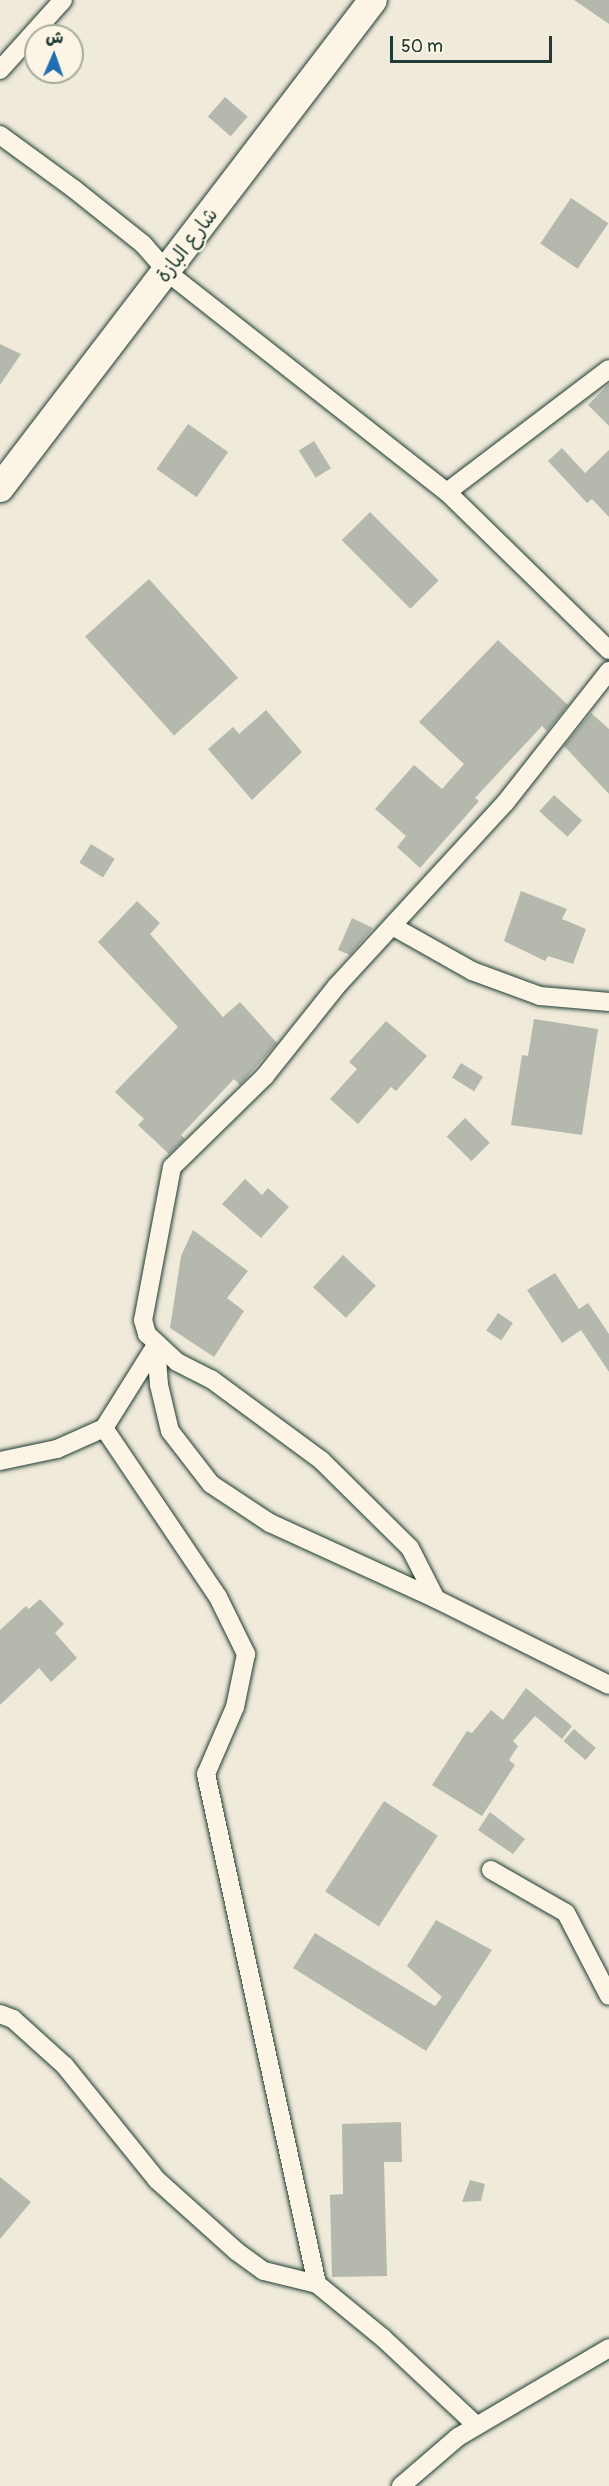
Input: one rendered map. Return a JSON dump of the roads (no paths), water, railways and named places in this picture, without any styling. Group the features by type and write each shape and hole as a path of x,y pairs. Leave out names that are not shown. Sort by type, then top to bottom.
{"main road":[{"name":"شارع البازة","path":"0,488 373,0"}],"street":[{"path":"0,70 63,0"},
{"path":"0,135 143,244 166,272 447,492 609,650"},
{"path":"447,492 609,369"},
{"path":"436,1599 410,1548 321,1460 211,1379 177,1362 156,1345 147,1334 143,1310 172,1167 265,1076 336,987 394,927 505,803 609,670"},
{"path":"394,927 472,971 540,996 609,1002"},
{"path":"0,1461 57,1449 104,1428 156,1345"},
{"path":"156,1345 159,1385 170,1431 212,1484 270,1523 436,1599 609,1685"},
{"path":"104,1428 218,1597 246,1654 235,1707 207,1774 317,2284"},
{"path":"491,1870 566,1913 609,1996"},
{"path":"0,2014 13,2019 65,2066 157,2180 236,2251 264,2271 317,2284 383,2338 476,2425"},
{"path":"403,2485 476,2425 609,2348"}]}
